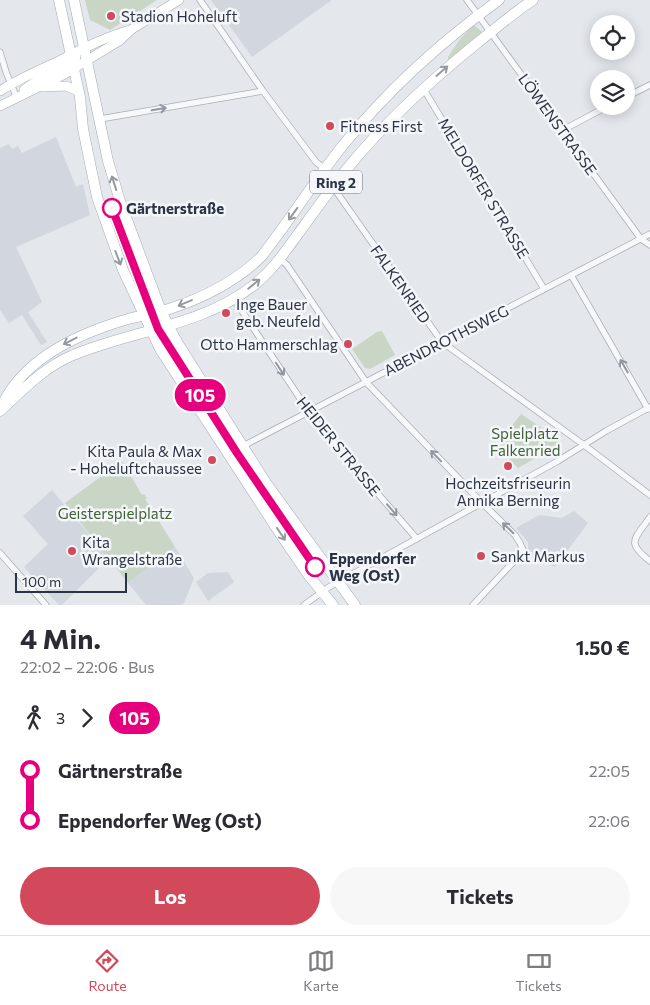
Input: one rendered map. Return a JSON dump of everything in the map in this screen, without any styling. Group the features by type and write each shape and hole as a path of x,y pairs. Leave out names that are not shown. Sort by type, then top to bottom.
{"main road":[{"path":"59,0 100,119 108,161 120,201 161,311 177,342 266,483 355,605"},
{"path":"74,0 79,58 78,90 83,129 96,197 123,270 160,349 281,535 333,605"},
{"path":"479,15 500,0"},
{"name":"Ring 2","path":"0,411 44,372 60,362 84,352 203,314 234,299 254,285 280,259 333,187 383,128 423,88 490,32 533,0"},
{"name":"Ring 2","path":"0,411 10,390 24,374 50,352 85,334 161,311 218,288 248,269 261,257 325,169 371,114 411,72 479,15"}],"street":[{"path":"0,92 11,84 119,41 132,29 179,0"},
{"path":"200,0 263,91 316,162 325,169"},
{"name":"LÖWENSTRASSE","path":"467,0 641,238 650,246"},
{"path":"16,96 34,88 116,34 132,29"},
{"path":"0,52 16,96"},
{"path":"0,106 34,82 79,58"},
{"path":"635,92 650,85"},
{"path":"34,88 66,86 78,90"},
{"name":"MELDORFER STRASSE","path":"423,88 544,289"},
{"path":"100,119 263,91"},
{"path":"563,130 591,115"},
{"name":"FALKENRIED","path":"333,187 442,342 584,444 650,495"},
{"name":"ABENDROTHSWEG","path":"243,446 650,234"},
{"path":"280,259 287,265 366,382 482,504 515,535 520,543 523,550 519,556 474,605"},
{"path":"304,605 338,582 482,504 649,408 571,275"},
{"name":"HEIDER STRASSE","path":"234,299 309,412 417,539"},
{"path":"650,517 635,539 634,544 635,548 650,561"},
{"path":"0,553 46,605"}],"shaded area":[{"path":"211,0 332,0 252,57"},
{"path":"56,137 76,187 83,184 90,215 16,247 42,302 28,312 47,342 41,345 22,315 9,323 0,310 0,148 9,144 12,149 18,146 22,153"},
{"name":"Kita Wrangelstraße","path":"52,490 109,558 62,605 59,605 24,567 48,544 23,516"},
{"path":"574,511 588,523 555,567 528,556 528,542 516,528 539,515 562,518"},
{"path":"175,547 194,578 184,603 181,605 146,605 128,583"},
{"path":"228,572 234,582 208,601 196,582 208,573"}],"green space":[{"name":"Stadion Hoheluft","path":"85,0 157,0 110,30 90,20"},
{"path":"474,25 482,32 448,60 460,39"},
{"path":"382,331 395,355 370,369 365,368 352,349 377,332"},
{"name":"Spielplatz Falkenried","path":"521,414 558,439 557,446 518,468 497,445"},
{"name":"Geisterspielplatz","path":"122,461 142,495 144,494 147,498 145,499 175,547 128,583 65,503"}],"bus line":[{"name":"105","path":"112,208 158,329 237,453 315,567"}],"place":[{"name":"Stadion Hoheluft","path":"111,16"},
{"name":"Fitness First","path":"330,126"},
{"name":"Gärtnerstraße","path":"112,208"},
{"name":"Inge Bauer geb. Neufeld","path":"226,313"},
{"name":"Otto Hammerschlag","path":"348,344"},
{"name":"Kita Paula & Max - Hoheluftchaussee","path":"212,460"},
{"name":"Hochzeitsfriseurin Annika Berning","path":"508,466"},
{"name":"Kita Wrangelstraße","path":"72,551"},
{"name":"Sankt Markus","path":"481,556"},
{"name":"Eppendorfer Weg (Ost)","path":"315,567"}]}
